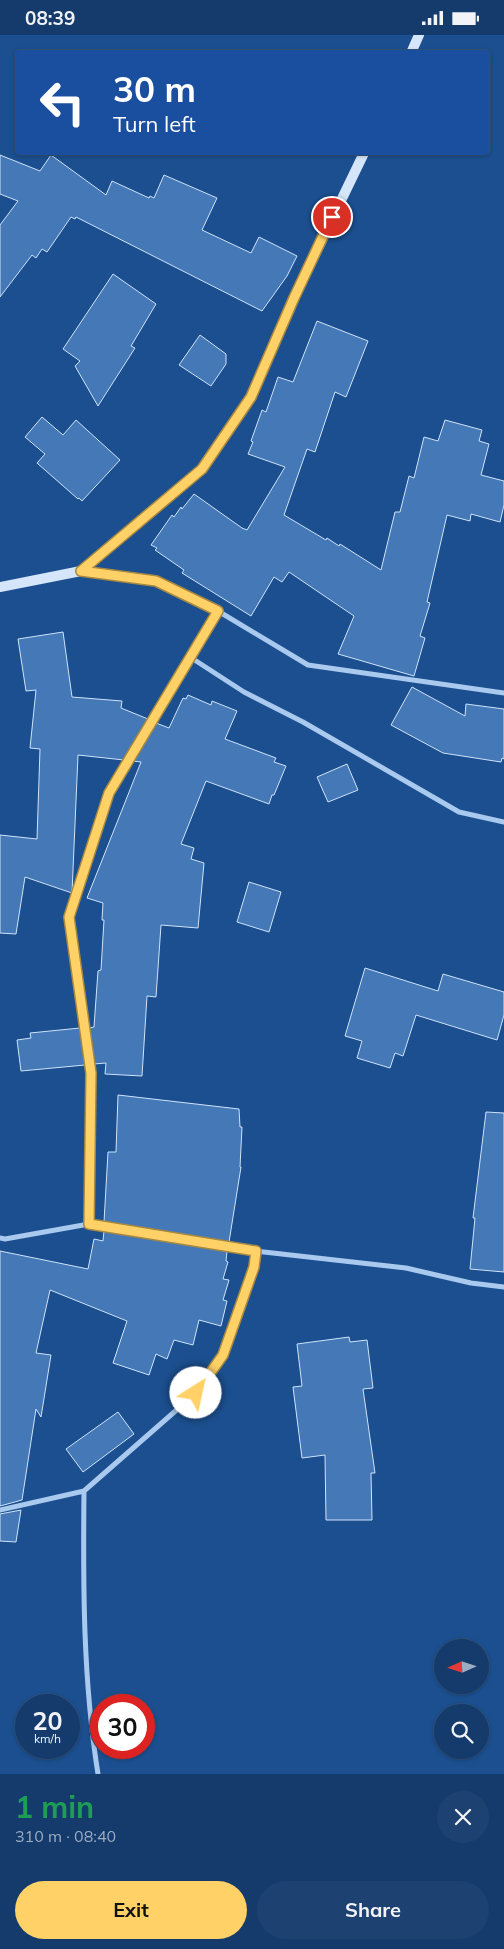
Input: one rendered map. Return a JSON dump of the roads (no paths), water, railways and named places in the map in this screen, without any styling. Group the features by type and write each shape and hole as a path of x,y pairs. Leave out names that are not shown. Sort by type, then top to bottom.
{"main road":[{"path":"412,50 419,35"},
{"path":"0,587 81,571 202,469 251,397 294,298 363,155"}],"street":[{"path":"81,571 156,581 218,611 308,665 504,693"},
{"path":"89,1224 91,1073 69,917 109,793 218,611"},
{"path":"190,657 244,692 303,722 459,812 504,822"},
{"path":"0,1238 5,1239 89,1224 256,1251 406,1268 470,1283 504,1287"},
{"path":"0,1510 84,1491 196,1393 223,1355 254,1267 256,1251"},
{"path":"84,1491 83,1614 93,1741 98,1774"}]}
